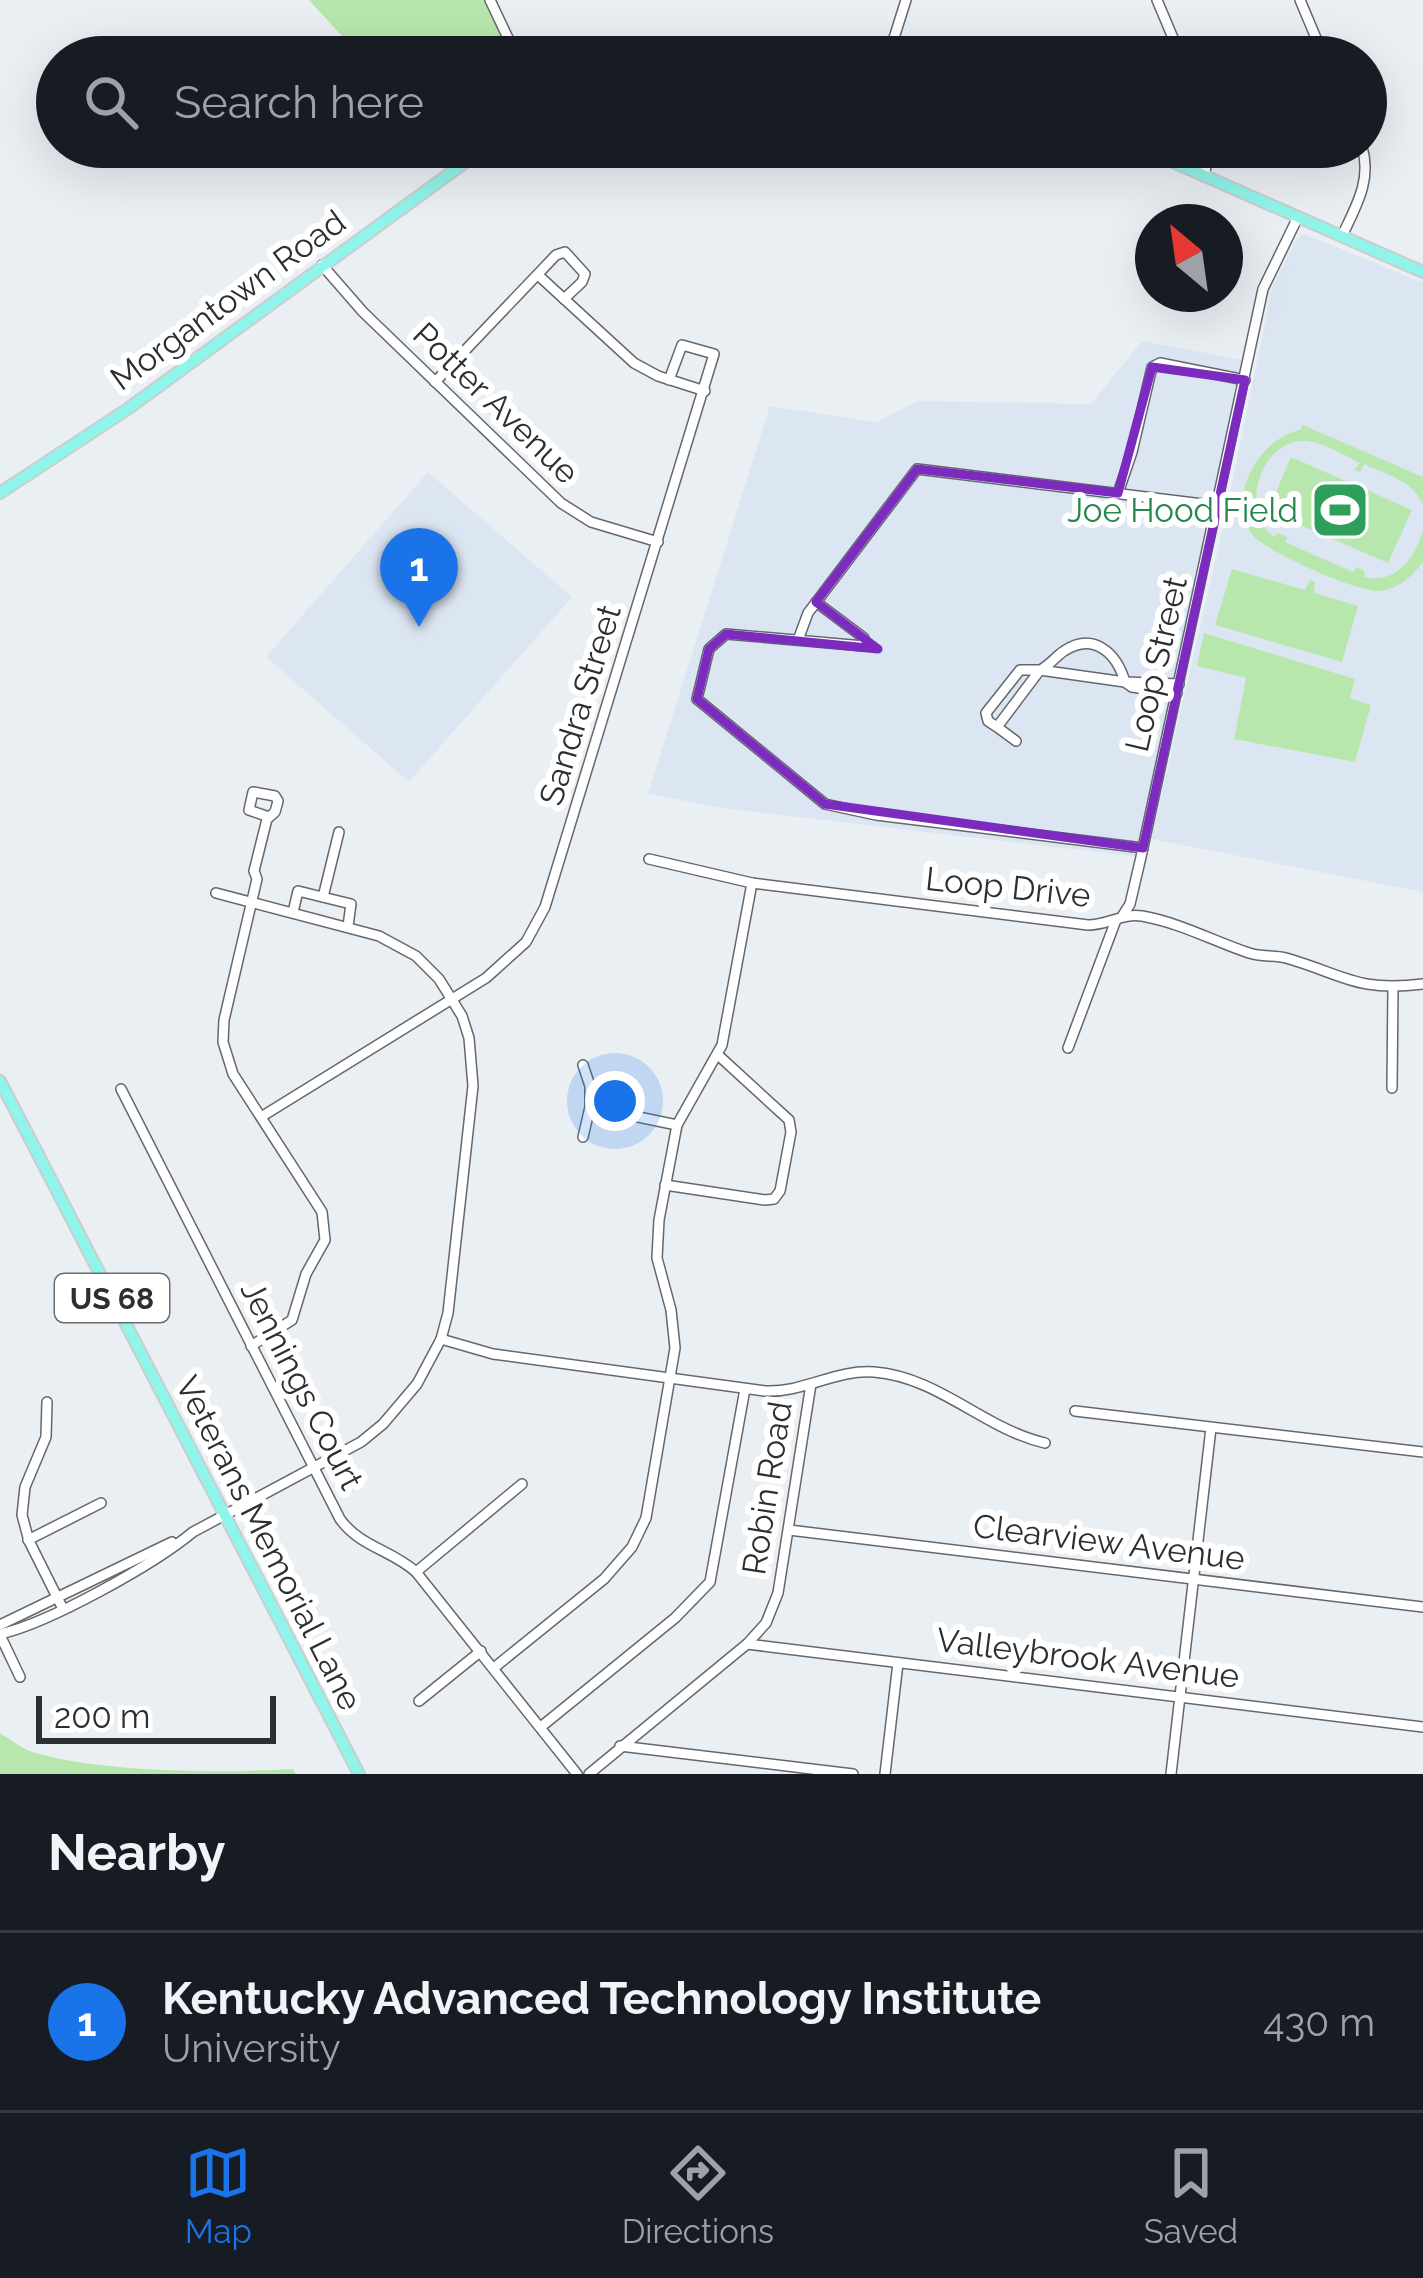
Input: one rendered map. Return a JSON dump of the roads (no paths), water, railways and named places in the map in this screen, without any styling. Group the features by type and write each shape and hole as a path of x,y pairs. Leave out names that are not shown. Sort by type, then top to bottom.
{"main road":[{"name":"Morgantown Road","path":"0,493 129,408 457,168"},
{"path":"1186,168 1423,272"},
{"name":"Veterans Memorial Lane","path":"0,1081 359,1774"}],"street":[{"path":"490,0 507,36"},
{"path":"895,36 906,0"},
{"path":"1156,0 1172,36"},
{"path":"1300,0 1315,36"},
{"path":"1204,176 1206,168"},
{"path":"1342,236 1364,188 1366,168"},
{"name":"Loop Street","path":"1068,1048 1120,917 1130,904 1220,506 1263,290 1298,217"},
{"path":"435,382 556,255 570,254 585,274 564,299"},
{"name":"Potter Avenue","path":"322,265 435,382 571,511 591,522 658,542"},
{"path":"538,275 634,363 668,380 705,391 715,358 711,351 682,345 668,380"},
{"path":"1118,493 1152,367 1160,363 1245,380"},
{"name":"Sandra Street","path":"261,1117 506,963 539,920 705,391"},
{"path":"798,640 804,619 917,469 1220,506"},
{"path":"816,602 864,638 864,646 726,634 709,649 697,698 825,805 1143,848"},
{"path":"997,727 1040,670 1062,652 1080,645 1116,656 1125,682"},
{"path":"1054,660 1059,673"},
{"path":"1016,741 988,721 986,712 1020,670 1125,682 1132,687 1178,688"},
{"path":"251,1346 292,1319 306,1274 327,1231 322,1212 233,1074 223,1042 268,817"},
{"path":"323,897 339,832"},
{"name":"Loop Drive","path":"649,859 752,883 1088,925 1120,917 1180,925 1248,952 1290,959 1351,982 1393,987 1423,984"},
{"path":"495,1667 604,1579 632,1547 652,1497 675,1330 657,1258 665,1185 677,1125 718,1055 752,883"},
{"path":"293,912 298,891 351,904 347,926"},
{"path":"0,1632 56,1595 193,1532 361,1442 417,1384 441,1339 452,1287 473,1086 469,1038 452,998 408,950 380,935 216,893"},
{"path":"1392,1088 1393,987"},
{"path":"665,1185 765,1200 780,1192 789,1120 718,1055"},
{"path":"583,1065 590,1107 583,1137"},
{"name":"Jennings Court","path":"122,1089 313,1469 353,1535 416,1572 577,1774"},
{"path":"590,1107 677,1125"},
{"path":"441,1339 493,1354 745,1389 787,1391 864,1372 908,1378 950,1396 1004,1429 1045,1444"},
{"name":"Robin Road","path":"589,1774 747,1644 771,1613 812,1384"},
{"path":"542,1726 675,1618 710,1582 745,1389"},
{"path":"47,1402 44,1445 23,1497 28,1540 63,1609"},
{"path":"1076,1411 1423,1453"},
{"path":"1171,1774 1211,1428"},
{"path":"416,1572 522,1484"},
{"path":"28,1540 101,1503"},
{"name":"Clearview Avenue","path":"789,1530 1423,1607"},
{"path":"0,1632 63,1609 170,1550 193,1532"},
{"path":"0,1632 20,1677"},
{"name":"Valleybrook Avenue","path":"747,1644 1423,1727"},
{"path":"419,1701 481,1651"},
{"path":"885,1774 898,1663"},
{"path":"620,1746 853,1774"}],"place":[{"name":"Joe Hood Field","path":"1340,510"},
{"name":"Kentucky Advanced Technology Institute","path":"419,627"}]}
